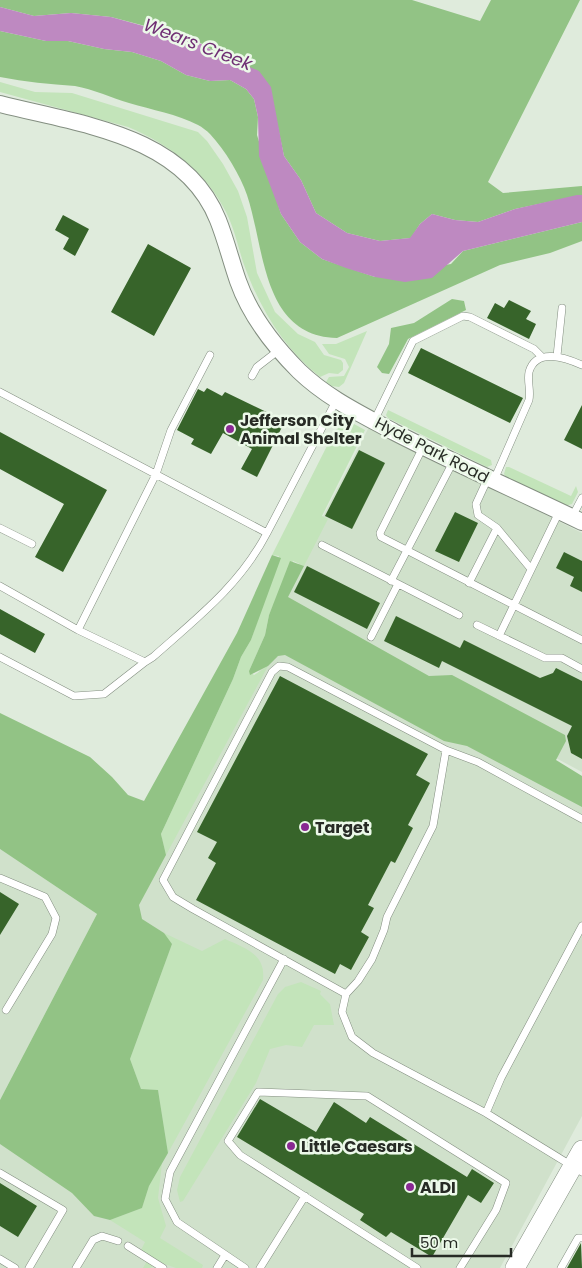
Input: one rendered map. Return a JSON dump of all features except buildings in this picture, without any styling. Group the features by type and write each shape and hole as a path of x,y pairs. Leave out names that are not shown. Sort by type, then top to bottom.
{"main road":[{"path":"515,1268 577,1169 582,1150"}],"street":[{"name":"Hyde Park Road","path":"0,104 124,136 173,163 206,198 218,218 238,283 255,318 279,350 318,388 336,401 423,447 571,517"}],"lane":[{"path":"557,356 562,308"},
{"path":"374,421 413,341 463,316 470,317 502,333 534,350 542,357"},
{"path":"252,376 257,367 279,350"},
{"path":"78,630 156,474 171,430 210,355"},
{"path":"531,569 498,528 482,519 476,510 478,499 490,480 528,400 531,391 529,370 542,357 557,356 582,365"},
{"path":"0,392 267,533"},
{"path":"0,656 74,696 104,694 160,651 240,577 255,556 336,401"},
{"path":"423,447 380,533 381,537 582,640"},
{"path":"371,637 407,551 453,462"},
{"path":"499,636 531,569 571,517 582,498"},
{"path":"0,528 32,544"},
{"path":"469,583 498,528"},
{"path":"322,545 459,615"},
{"path":"0,586 78,630 146,662"},
{"path":"477,625 545,658 562,658 582,669"},
{"path":"346,994 173,897 163,880 272,672 279,666 288,666 446,750 478,762 582,819"},
{"path":"446,750 433,826 387,917 378,947 358,981 346,994 342,1012 352,1037 373,1053 486,1113 577,1169"},
{"path":"0,878 45,897 56,918 52,934 6,1010"},
{"path":"486,1113 501,1078 582,926"},
{"path":"246,1268 177,1222 165,1199 170,1172 284,960"},
{"path":"417,1268 240,1154 228,1141 258,1092 367,1096 506,1184 496,1210 460,1268"},
{"path":"0,1173 63,1210 28,1268"},
{"path":"260,1268 306,1196"},
{"path":"76,1268 93,1240 102,1236 118,1241"},
{"path":"561,1268 578,1238 582,1238"},
{"path":"128,1246 160,1267"},
{"path":"217,1268 225,1255"},
{"path":"0,1258 15,1268"}],"shaded area":[{"path":"369,427 582,533 582,772 276,608"},
{"path":"276,642 582,806 582,1116 500,1268 0,1268 0,1115"},
{"path":"0,849 97,914 0,1100"}],"green space":[{"path":"0,0 412,0 480,21 491,0 580,0 488,182 503,193 582,186 582,195 515,209 478,222 455,220 432,214 420,224 411,238 380,241 347,233 316,213 301,180 284,156 277,123 217,53 194,39 111,17 71,13 34,16 0,7"},
{"path":"0,31 46,41 68,41 104,49 132,52 161,61 186,75 210,81 230,80 246,89 254,99 258,117 257,135 281,214 300,242 322,259 375,277 451,264 463,251 582,222 582,241 550,253 500,265 337,338 312,333 294,322 280,306 264,263 244,187 226,155 210,134 200,126 182,118 89,89 0,77"},
{"path":"0,82 35,92 72,93 198,132 207,141 223,164 238,191 247,217 257,273 275,312 298,334 315,342 324,355 341,360 343,370 338,374 329,373 320,377 307,366 284,340 265,311 249,279 226,212 208,184 185,161 158,142 128,127 0,92"},
{"path":"452,299 464,301 466,310 408,339 389,374 382,373 377,367 389,344 391,328 414,323"},
{"path":"367,331 344,383 339,387 331,386 326,382 329,377 344,376 349,367 345,359 329,354 322,344 336,344"},
{"path":"388,410 491,460 492,465 487,467 388,418 386,415"},
{"path":"342,424 354,424 365,430 322,516 328,519 304,566 293,561 269,615 265,635 249,671 254,675 268,666 166,855 161,834 233,679 241,657 251,640 279,556 272,555 334,432"},
{"path":"506,467 571,496 576,486 578,492 572,504 565,506 506,477 504,474"},
{"path":"272,555 281,558 251,640 241,657 233,679 161,834 166,855 139,905 142,919 164,933 172,944 130,1059 141,1089 158,1090 168,1153 149,1186 142,1208 110,1220 94,1216 72,1193 0,1144 0,1100 97,914 0,849 0,713 90,757 128,795 144,801 237,633"},
{"path":"290,561 304,566 288,597 429,676 452,675 565,735 566,741 556,760 582,776 582,807 467,746 444,741 285,655 278,656 268,666 250,675 249,671 265,635 269,615"},
{"path":"164,933 202,951 225,939 253,953 258,958 263,971 263,980 168,1153 158,1090 141,1089 130,1059 172,944"},
{"path":"301,982 321,991 320,994 330,1004 334,1025 314,1025 302,1047 286,1045 270,1049 256,1083 183,1201 180,1202 177,1190 180,1177 278,994 285,987"},
{"path":"162,1163 158,1198 166,1226 160,1238 203,1265 202,1268 176,1268 159,1262 150,1268 143,1268 150,1256 141,1250 145,1242 110,1220 142,1208 149,1186"}],"water":[{"name":"Wears Creek","path":"0,7 34,16 71,13 111,17 194,40 217,53 259,71 271,87 284,156 301,180 316,213 347,233 380,241 410,238 420,224 432,214 455,220 478,222 515,209 577,195 582,195 582,222 463,251 432,278 405,282 375,277 346,268 322,259 300,242 281,214 259,156 258,117 254,99 246,89 230,80 210,81 186,75 161,61 132,52 104,49 68,41 46,41 0,31"}],"place":[{"name":"Jefferson City Animal Shelter","path":"230,429"},
{"name":"Target","path":"305,827"},
{"name":"Little Caesars","path":"291,1146"},
{"name":"ALDI","path":"410,1187"}]}
